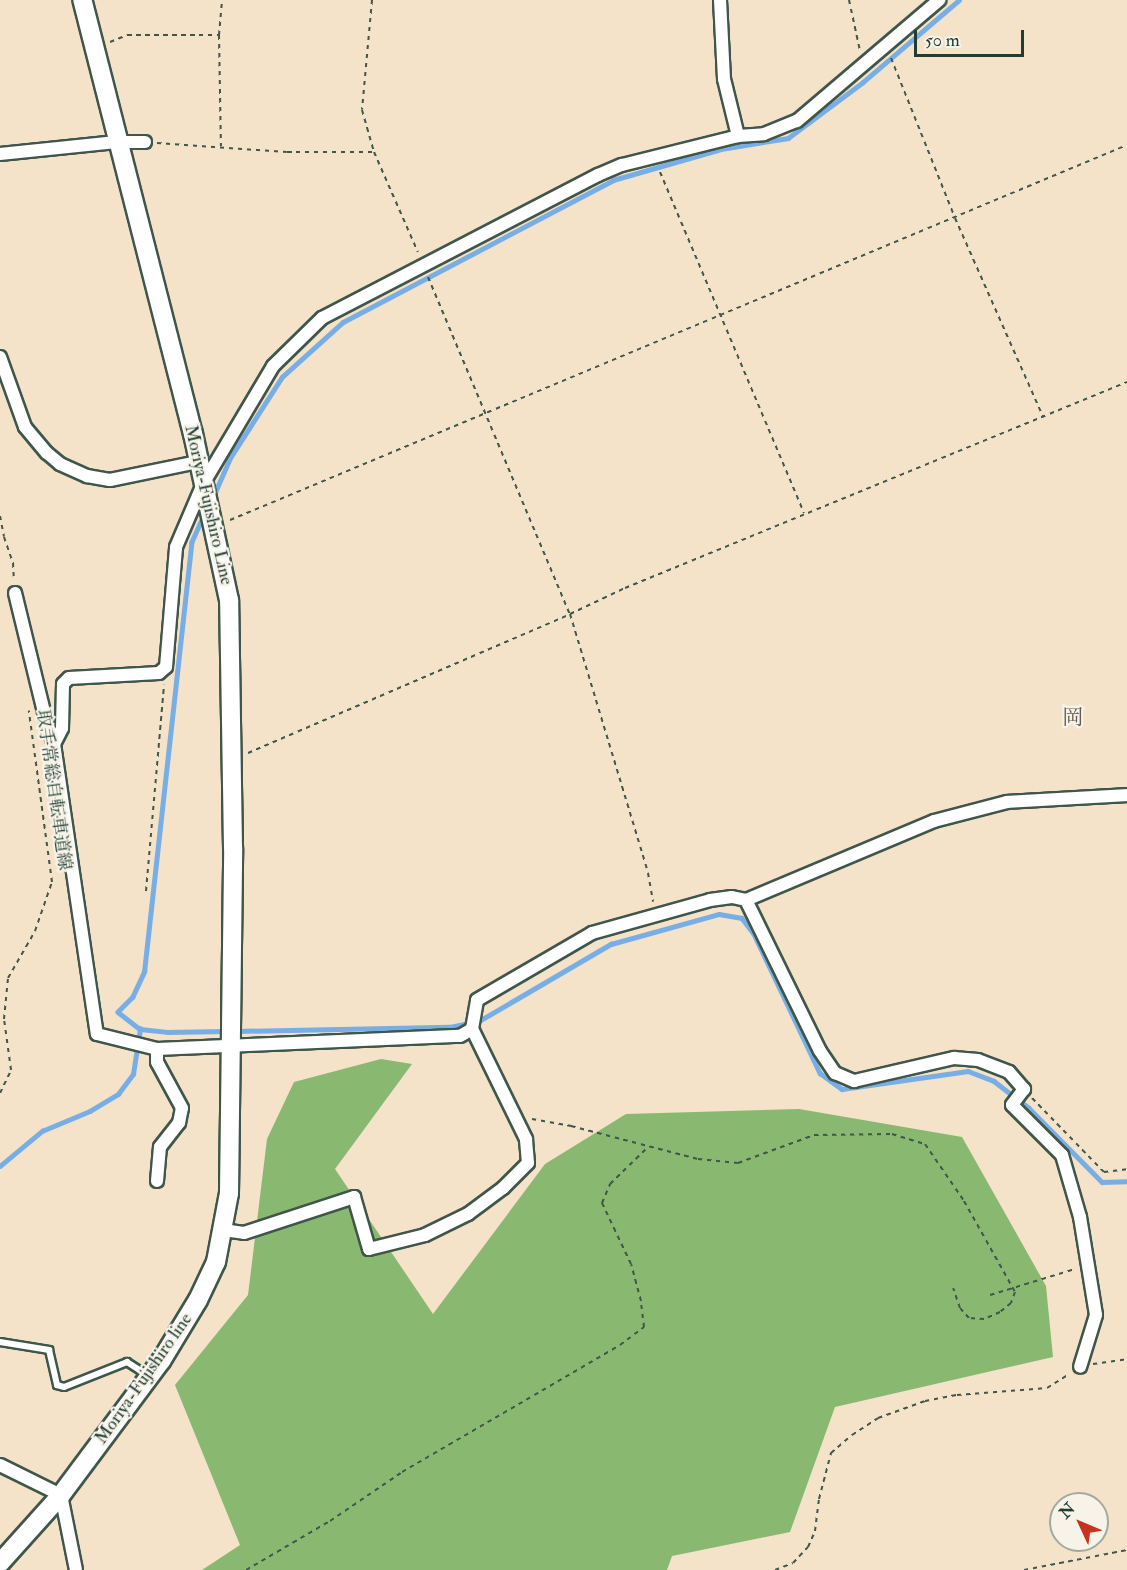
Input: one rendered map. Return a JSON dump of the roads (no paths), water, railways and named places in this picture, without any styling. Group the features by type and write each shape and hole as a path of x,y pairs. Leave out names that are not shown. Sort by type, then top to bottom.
{"main road":[{"name":"Moriya-Fujishiro Line","path":"82,0 198,462 230,600 232,760 230,1036"},
{"name":"Moriya-Fujishiro line","path":"0,1563 61,1495 149,1377 198,1300 216,1262 229,1193 230,1036"}],"street":[{"path":"720,0 723,79 738,136"},
{"path":"54,744 62,728 63,684 69,678 159,673 166,667 176,547 203,486 273,366 322,318 598,175 622,165 738,136 764,134 797,121 939,0"},
{"path":"0,154 116,142 145,142"},
{"path":"0,357 25,426 47,453 60,464 87,476 110,480 198,462"},
{"path":"15,593 54,744 97,1034 152,1048 230,1036 460,1036 472,1029"},
{"path":"223,1230 244,1233 354,1197 369,1250 425,1235 468,1214 503,1188 528,1163 526,1139 472,1029 477,1000 592,933 710,900 732,897 746,900 934,821 1007,802 1127,795"},
{"path":"746,900 820,1051 835,1073 854,1081 954,1058 978,1060 1008,1072 1024,1089 1012,1105 1062,1155 1080,1217 1095,1315 1080,1367"},
{"path":"152,1048 182,1108 179,1123 160,1147 157,1181"},
{"path":"0,1465 61,1495 76,1570"}],"lane":[{"path":"0,1342 49,1350 57,1385 64,1387 127,1362 149,1377"}],"waterway":[{"path":"213,497 230,458 282,377 343,322 613,180 721,149 788,138 863,82 959,0"},
{"path":"204,515 192,542 145,971 133,997 118,1012 140,1029 167,1032 226,1031"},
{"path":"235,1031 450,1027 479,1021 611,944 719,914 742,918 754,934 820,1073 842,1089 968,1071 994,1081 1029,1108 1102,1182 1127,1181"},
{"path":"0,1166 42,1131 90,1111 118,1094 133,1074 140,1029"}],"district":[{"name":"岡","path":"1073,718"}]}
